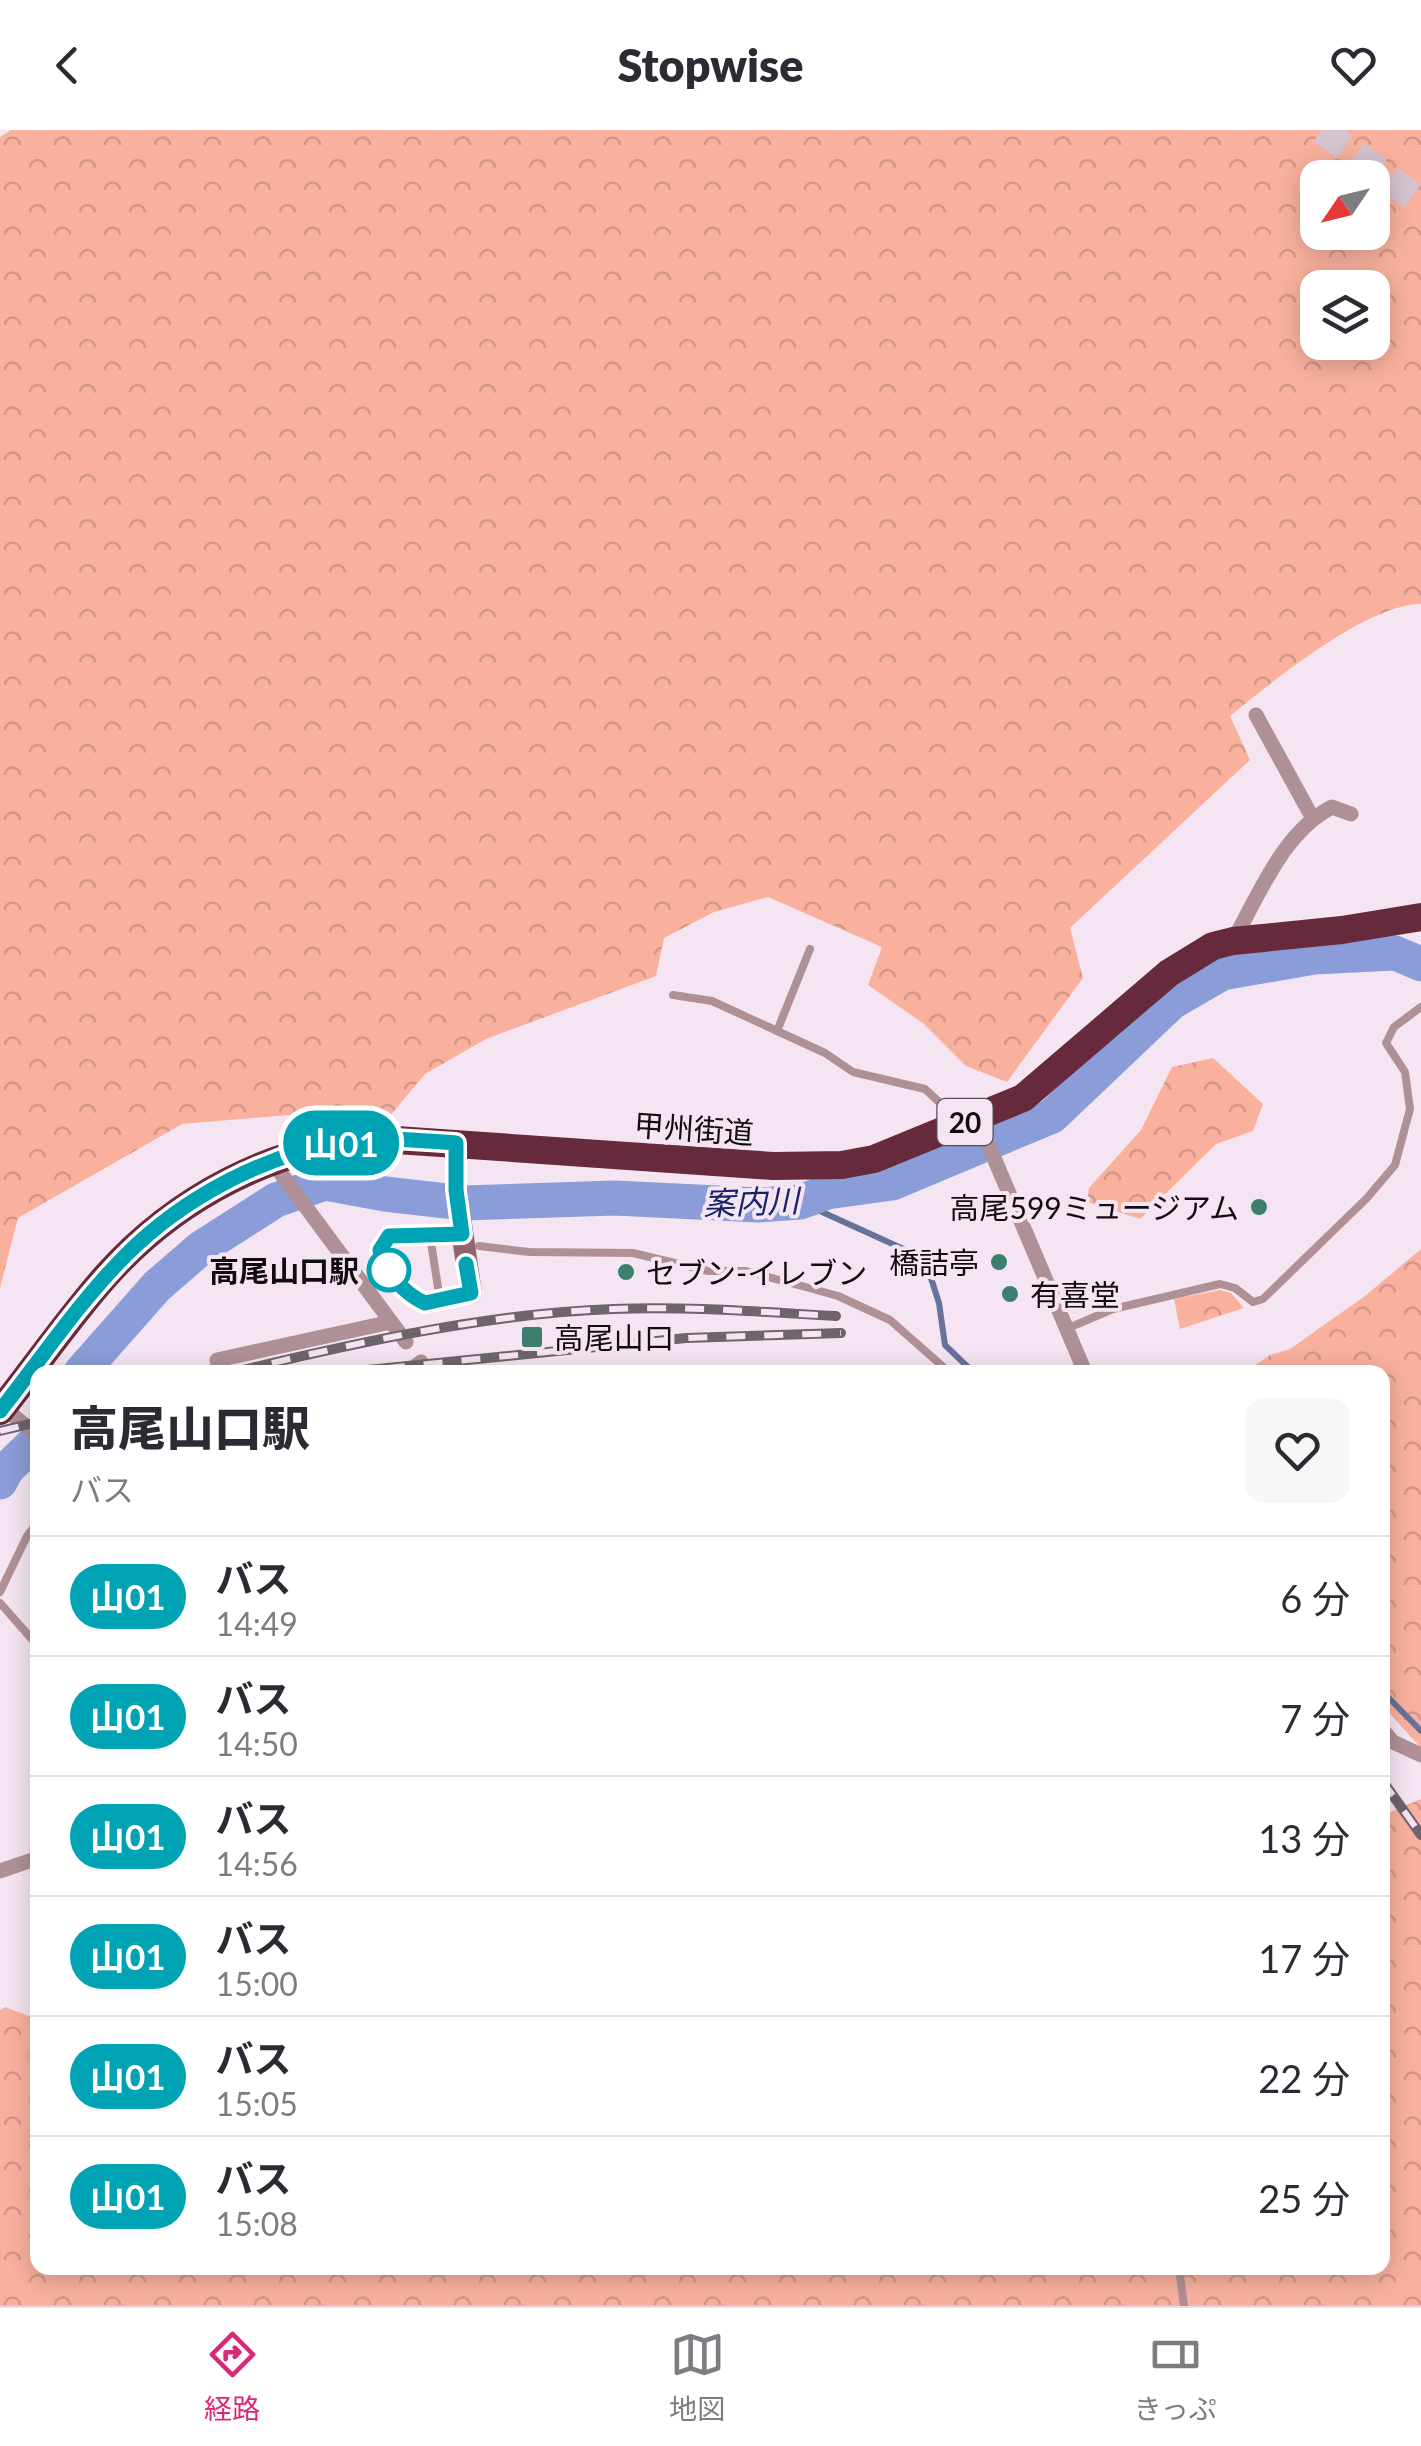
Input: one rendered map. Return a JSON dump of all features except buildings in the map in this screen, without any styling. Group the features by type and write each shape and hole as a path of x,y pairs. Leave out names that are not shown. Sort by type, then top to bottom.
{"highway":[{"name":"甲州街道","path":"41,1365 104,1279 130,1251 177,1214 240,1175 276,1168 352,1141 456,1143 773,1166 842,1165 874,1159 974,1127 1034,1090 1190,958 1233,941 1421,918"},
{"name":"甲州街道","path":"7,1412 30,1380"}],"street":[{"path":"1256,715 1312,817"},
{"path":"1233,941 1288,845 1312,817 1332,807 1351,814"},
{"path":"974,1127 998,1166 1082,1365"},
{"path":"456,1143 456,1190 467,1236 471,1293"},
{"path":"276,1168 406,1342"},
{"path":"219,1365 218,1360 391,1322"},
{"path":"416,1365 420,1362"},
{"path":"7,1412 30,1430"},
{"path":"1390,1738 1421,1755"},
{"path":"0,1872 30,1861"}],"lane":[{"path":"776,1031 810,949"},
{"path":"673,995 712,1001 824,1053 854,1072 925,1090 974,1127"},
{"path":"1066,1328 1113,1309 1220,1284 1235,1288 1253,1302 1263,1299 1367,1198 1394,1165 1410,1109 1405,1072 1386,1042 1394,1027 1421,1007"},
{"path":"471,1293 425,1303 416,1299 405,1292 382,1260 382,1242 389,1236 467,1236 528,1252 633,1253 708,1271 746,1271 838,1296 890,1320 941,1365"},
{"path":"430,1236 440,1300"},
{"path":"0,1592 30,1531"},
{"path":"0,1603 30,1637"},
{"path":"1179,2275 1184,2306"}],"green space":[{"path":"11,130 1421,130 1421,604 1399,607 1348,630 1230,716 1250,760 1070,928 1083,978 1007,1082 966,1066 924,1024 868,985 882,947 768,897 714,912 664,938 656,976 486,1039 425,1074 389,1117 305,1125 289,1115 182,1124 18,1218 0,1288 0,137"},
{"path":"1213,1058 1263,1104 1253,1131 1216,1144 1140,1219 1087,1202 1089,1188 1141,1130 1172,1067"},
{"path":"1421,1249 1421,1748 1390,1714 1390,1365 1255,1365 1290,1349 1365,1296"},
{"path":"1220,1290 1231,1293 1244,1308 1180,1329 1174,1299"},
{"path":"1421,1799 1421,2306 0,2306 0,2010 5,2007 30,2016 30,2275 1390,2275 1390,1812"}],"waterway":[{"name":"案内川","path":"87,1365 157,1286 201,1248 276,1200 325,1183 464,1203 615,1198 758,1205 800,1202 827,1192 892,1183 1052,1116 1172,1002 1222,973 1314,957 1395,953 1421,964"},
{"path":"800,1202 919,1256 939,1303 945,1345 966,1365"},
{"name":"案内川","path":"0,1482 7,1469 30,1447"},
{"path":"1390,1699 1421,1731"}],"tunnel":[{"path":"1322,130 1421,202"}],"railway":[{"path":"264,1365 423,1331 519,1316 669,1308 836,1316"},
{"path":"418,1365 686,1338 841,1333"},
{"path":"0,1431 30,1424"},
{"path":"1390,1791 1421,1835"}],"bus line":[{"name":"山01","path":"36,1365 130,1251 177,1214 271,1160 329,1145 382,1139 456,1143 456,1190 462,1234 389,1236 380,1250 382,1260 405,1292 425,1303 471,1293 466,1264"},
{"name":"山01","path":"0,1411 30,1373"}],"place":[{"name":"高尾599ミュージアム","path":"1259,1207"},
{"name":"橋詰亭","path":"999,1262"},
{"name":"高尾山口駅","path":"389,1270"},
{"name":"セブン-イレブン","path":"626,1272"},
{"name":"有喜堂","path":"1010,1294"},
{"name":"高尾山口","path":"532,1337"}]}
